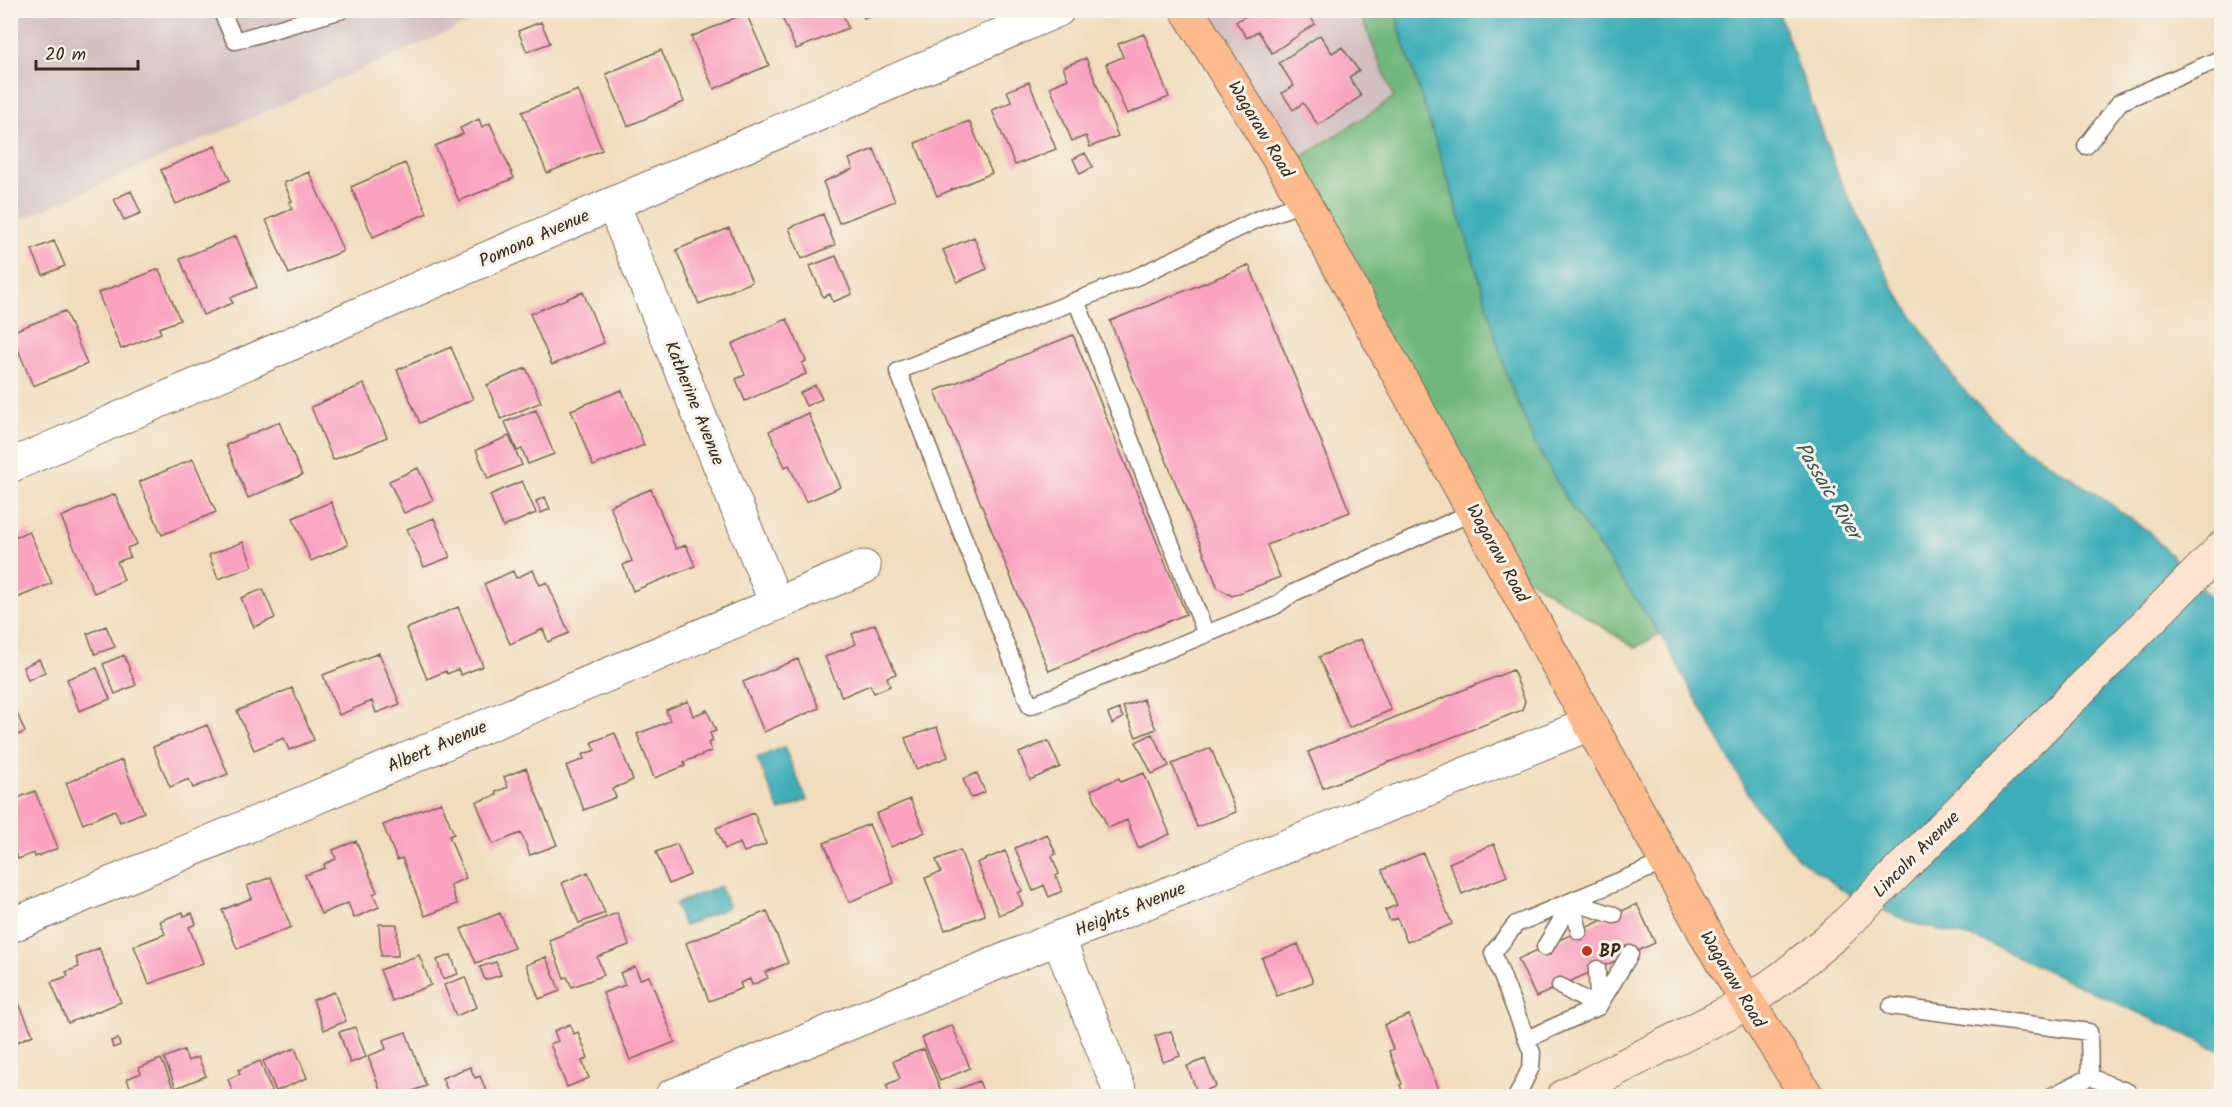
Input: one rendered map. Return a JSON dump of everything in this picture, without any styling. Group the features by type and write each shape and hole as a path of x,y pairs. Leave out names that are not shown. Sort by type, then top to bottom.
{"main road":[{"name":"Wagaraw Road","path":"1187,10 1247,104 1305,202 1665,862 1747,1003 1805,1096"},
{"name":"Lincoln Avenue","path":"1583,1092 1747,1003 1786,975 1840,930 2222,548"}],"street":[{"name":"Pomona Avenue","path":"10,466 1058,10"},
{"name":"Katherine Avenue","path":"613,204 776,603"},
{"name":"Albert Avenue","path":"10,926 864,567"},
{"name":"Heights Avenue","path":"672,1096 1590,724"},
{"path":"1058,938 1122,1096"}],"lane":[{"path":"221,10 235,41 342,10"},
{"path":"2086,146 2120,102 2222,58"},
{"path":"1305,202 1257,220 1141,274 898,371 1030,706 1275,606 1293,593 1475,511"},
{"path":"1076,300 1206,634"},
{"path":"1517,1096 1531,1067 1532,1053 1493,953 1516,924 1665,862"},
{"path":"1572,902 1614,915"},
{"path":"1572,902 1579,931"},
{"path":"1545,947 1572,902"},
{"path":"1527,1039 1598,1007 1630,954"},
{"path":"1597,969 1598,1007"},
{"path":"1560,986 1598,1007"},
{"path":"1891,1006 2089,1032 2090,1077"},
{"path":"2052,1096 2090,1077 2128,1092 2130,1096"}],"shaded area":[{"path":"11,11 495,11 11,224"},
{"path":"1187,11 1359,11 1394,97 1285,168"}],"green space":[{"path":"1359,11 1396,11 1479,277 1507,376 1535,444 1572,508 1660,634 1635,648 1504,563 1285,168 1394,98"}],"water":[{"name":"Passaic River","path":"1396,11 1778,11 1840,180 1893,287 1958,384 2012,439 2148,531 2221,608 2221,1051 1983,941 1912,923 1852,896 1799,859 1756,807 1660,634 1572,508 1535,444 1507,376 1479,277"},
{"path":"784,747 807,800 780,811 757,758"},
{"path":"720,886 729,907 684,926 675,904"}],"building":[{"path":"779,10 841,10 848,28 796,49"},
{"path":"861,10 882,10 882,11 864,18"},
{"path":"1246,10 1306,10 1315,24 1272,53 1258,31 1247,38 1236,22 1248,14"},
{"path":"746,13 769,65 714,89 691,37"},
{"path":"541,22 550,43 527,52 518,31"},
{"path":"1144,34 1169,97 1127,114 1106,64 1123,57 1118,44"},
{"path":"1320,35 1332,53 1342,47 1359,71 1349,77 1361,96 1318,125 1303,103 1293,110 1282,93 1294,86 1279,63"},
{"path":"661,50 684,102 628,126 606,74"},
{"path":"1086,58 1118,136 1090,147 1086,136 1072,141 1050,87 1068,79 1063,67"},
{"path":"1029,82 1056,149 1015,165 992,110 1012,102 1007,91"},
{"path":"578,90 602,150 547,173 522,112"},
{"path":"479,119 482,127 490,123 514,178 459,201 435,146 463,134 460,128"},
{"path":"969,121 992,173 937,196 915,143"},
{"path":"215,146 230,180 176,204 161,170"},
{"path":"874,149 895,201 839,223 823,182 853,169 849,159"},
{"path":"1085,153 1093,167 1080,174 1073,159"},
{"path":"405,163 427,213 373,237 351,187"},
{"path":"309,172 343,251 289,274 266,220 292,209 289,202 292,201 284,183"},
{"path":"131,191 141,213 124,220 114,199"},
{"path":"823,214 835,245 802,259 789,228"},
{"path":"729,228 752,282 699,304 676,250"},
{"path":"236,236 257,287 230,298 233,303 203,315 180,259"},
{"path":"974,237 987,269 957,282 943,250"},
{"path":"54,241 65,266 43,275 32,250"},
{"path":"836,256 852,294 833,302 830,294 823,297 810,266"},
{"path":"1249,265 1350,512 1267,545 1280,577 1232,596 1218,588 1110,321"},
{"path":"159,269 180,320 159,328 161,333 121,349 98,293"},
{"path":"583,292 604,343 552,365 530,314"},
{"path":"65,311 87,364 33,386 11,332"},
{"path":"787,319 806,361 802,363 806,374 745,401 736,379 745,375 732,344"},
{"path":"1073,335 1186,614 1049,671 935,391"},
{"path":"451,347 473,399 420,423 397,370"},
{"path":"526,368 541,402 501,419 487,385"},
{"path":"364,384 387,437 333,460 311,407"},
{"path":"815,385 822,399 806,406 800,393"},
{"path":"622,390 644,445 593,466 571,410"},
{"path":"536,410 554,454 528,464 522,449 517,451 505,422"},
{"path":"808,413 841,487 806,502 789,465 785,467 769,431"},
{"path":"279,422 302,475 248,498 226,445"},
{"path":"509,436 522,465 488,479 476,450"},
{"path":"193,459 216,512 162,535 139,482"},
{"path":"418,468 433,500 404,513 389,481"},
{"path":"522,481 536,513 503,527 490,495"},
{"path":"651,489 676,549 686,545 695,566 633,591 623,565 632,561 610,506"},
{"path":"115,494 137,544 127,548 130,557 117,562 124,580 94,593 61,517"},
{"path":"545,497 550,509 541,513 536,501"},
{"path":"331,502 348,545 311,561 293,518"},
{"path":"434,518 450,557 424,567 407,529"},
{"path":"29,531 52,583 10,601 10,539"},
{"path":"243,542 253,566 218,579 209,555"},
{"path":"533,570 540,585 547,582 569,633 548,642 543,629 510,644 484,584 513,571 516,578"},
{"path":"263,589 275,618 254,627 241,598"},
{"path":"458,607 483,666 461,675 458,669 427,679 406,629"},
{"path":"875,624 896,674 887,677 890,686 874,693 870,685 842,697 825,657 856,644 852,634"},
{"path":"106,626 115,647 95,654 87,634"},
{"path":"1361,639 1391,710 1349,728 1319,657"},
{"path":"379,653 400,704 376,713 372,701 339,715 323,675"},
{"path":"124,655 136,685 115,694 103,664"},
{"path":"39,659 45,672 28,680 23,667"},
{"path":"798,659 819,708 764,732 743,682"},
{"path":"97,668 110,699 79,711 67,679"},
{"path":"1513,670 1525,701 1522,710 1323,788 1308,752"},
{"path":"292,688 314,740 289,750 284,738 254,750 237,711"},
{"path":"10,696 25,732 10,738"},
{"path":"1143,699 1156,729 1136,737 1123,707"},
{"path":"688,701 693,716 707,710 716,731 710,733 713,741 708,743 712,751 684,762 685,766 654,778 637,734 670,721 666,710"},
{"path":"1119,709 1123,718 1112,724 1108,714"},
{"path":"207,725 228,774 193,788 189,779 170,787 153,747"},
{"path":"937,727 948,757 916,769 905,738"},
{"path":"615,733 633,780 612,789 616,797 584,810 566,766 584,759 582,755 595,750 592,742"},
{"path":"1152,734 1169,766 1152,774 1136,742"},
{"path":"1048,741 1060,767 1030,780 1019,753"},
{"path":"1211,748 1236,812 1197,827 1172,764"},
{"path":"122,760 144,812 120,822 115,810 83,824 66,783"},
{"path":"526,768 557,845 530,855 521,833 493,844 476,802 497,795 496,792 508,787 504,777"},
{"path":"977,773 985,792 971,798 963,779"},
{"path":"1144,773 1170,834 1138,848 1127,820 1108,828 1091,790 1119,778 1121,782"},
{"path":"35,791 58,848 35,857 34,853 18,859 14,851 10,853 10,801"},
{"path":"910,799 925,832 891,847 876,814"},
{"path":"441,802 454,834 449,836 466,878 450,885 457,904 425,916 402,858 397,860 383,825"},
{"path":"754,813 766,844 744,852 740,843 725,849 716,828"},
{"path":"869,824 894,883 849,902 824,843"},
{"path":"1047,834 1056,854 1052,856 1062,891 1049,897 1044,885 1033,891 1015,848"},
{"path":"356,841 377,892 373,894 379,907 354,918 348,903 321,914 305,875 325,868 324,864 336,859 333,850"},
{"path":"677,844 690,875 669,884 656,852"},
{"path":"1494,844 1507,876 1462,894 1449,863"},
{"path":"960,850 985,915 945,930 925,878 941,872 936,860"},
{"path":"1005,851 1022,891 1018,893 1023,905 999,915 977,863"},
{"path":"1423,853 1452,924 1407,942 1397,918 1390,921 1385,910 1397,905 1382,870"},
{"path":"588,872 605,913 579,923 562,883"},
{"path":"271,877 291,927 237,949 222,910 252,898 247,886"},
{"name":"BP","path":"1637,904 1655,943 1536,997 1518,959"},
{"path":"767,911 788,963 765,972 768,978 752,985 750,979 740,983 742,988 709,1001 686,943"},
{"path":"183,912 184,916 192,913 196,924 189,927 203,963 149,984 134,946 165,934 160,921"},
{"path":"500,913 514,948 476,963 461,929"},
{"path":"617,913 629,945 597,957 604,975 572,987 567,977 564,978 549,940"},
{"path":"379,924 397,924 398,956 381,956"},
{"path":"1298,944 1313,982 1277,996 1262,958"},
{"path":"99,948 121,1002 68,1023 51,982 68,976 66,972 79,967 76,958"},
{"path":"419,955 431,985 392,1001 380,970"},
{"path":"451,955 458,974 443,979 437,960"},
{"path":"546,957 560,991 539,999 526,965"},
{"path":"496,962 501,975 485,980 480,967"},
{"path":"635,967 640,979 649,976 675,1042 630,1060 603,993 625,985 620,973"},
{"path":"465,977 477,1007 456,1016 444,985"},
{"path":"10,983 33,1035 10,1045"},
{"path":"334,992 346,1021 324,1030 313,1000"},
{"path":"1409,1015 1441,1095 1404,1096 1400,1085 1402,1084 1389,1051 1393,1049 1384,1025"},
{"path":"570,1024 574,1034 578,1032 588,1058 582,1061 589,1078 567,1087 550,1044 558,1041 554,1031"},
{"path":"952,1025 970,1068 940,1081 922,1038"},
{"path":"355,1027 366,1057 350,1063 339,1032"},
{"path":"1171,1031 1180,1056 1163,1062 1155,1036"},
{"path":"406,1032 426,1086 413,1091 415,1096 382,1096 368,1056 386,1049 383,1040"},
{"path":"118,1039 120,1045 113,1048 111,1041"},
{"path":"295,1048 307,1078 276,1091 263,1061"},
{"path":"924,1049 943,1096 891,1096 886,1085 900,1079 893,1061"},
{"path":"184,1050 188,1061 198,1057 206,1076 176,1088 164,1058"},
{"path":"161,1059 175,1092 164,1096 134,1096 127,1079 141,1073 139,1068"},
{"path":"1205,1059 1216,1086 1198,1094 1187,1066"},
{"path":"260,1061 272,1092 259,1096 234,1096 228,1079 240,1074 238,1070"},
{"path":"470,1067 475,1078 480,1076 488,1096 450,1096 442,1078"},
{"path":"979,1081 985,1096 947,1096 946,1094"}],"place":[{"name":"BP","path":"1587,951"}]}
